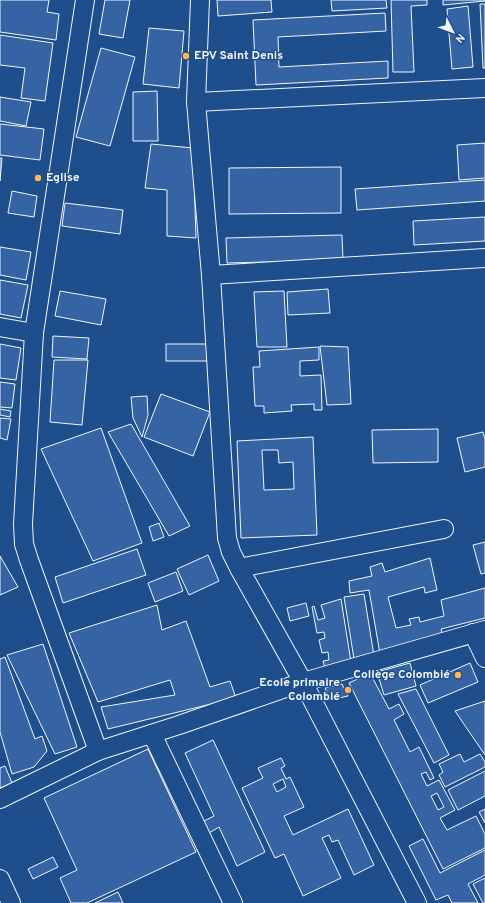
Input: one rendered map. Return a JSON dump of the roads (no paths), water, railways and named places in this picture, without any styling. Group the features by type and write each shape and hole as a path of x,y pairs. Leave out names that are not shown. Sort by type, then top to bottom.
{"street":[{"path":"85,0 34,333 23,524 24,544 29,560 98,751"},
{"path":"200,0 196,102 211,275 227,538 231,552 239,568 303,682 417,903"},
{"path":"196,102 485,88"},
{"path":"211,275 485,258"},
{"path":"0,327 34,333"},
{"path":"239,568 444,529"},
{"path":"0,799 98,751 303,682 479,632 485,658"},
{"path":"152,734 233,903"},
{"path":"0,879 11,903"}],"place":[{"name":"EPV Saint Denis","path":"186,56"},
{"name":"Eglise","path":"38,178"},
{"name":"Collège Colombié","path":"458,675"},
{"name":"Ecole primaire Colombié","path":"348,690"}]}
